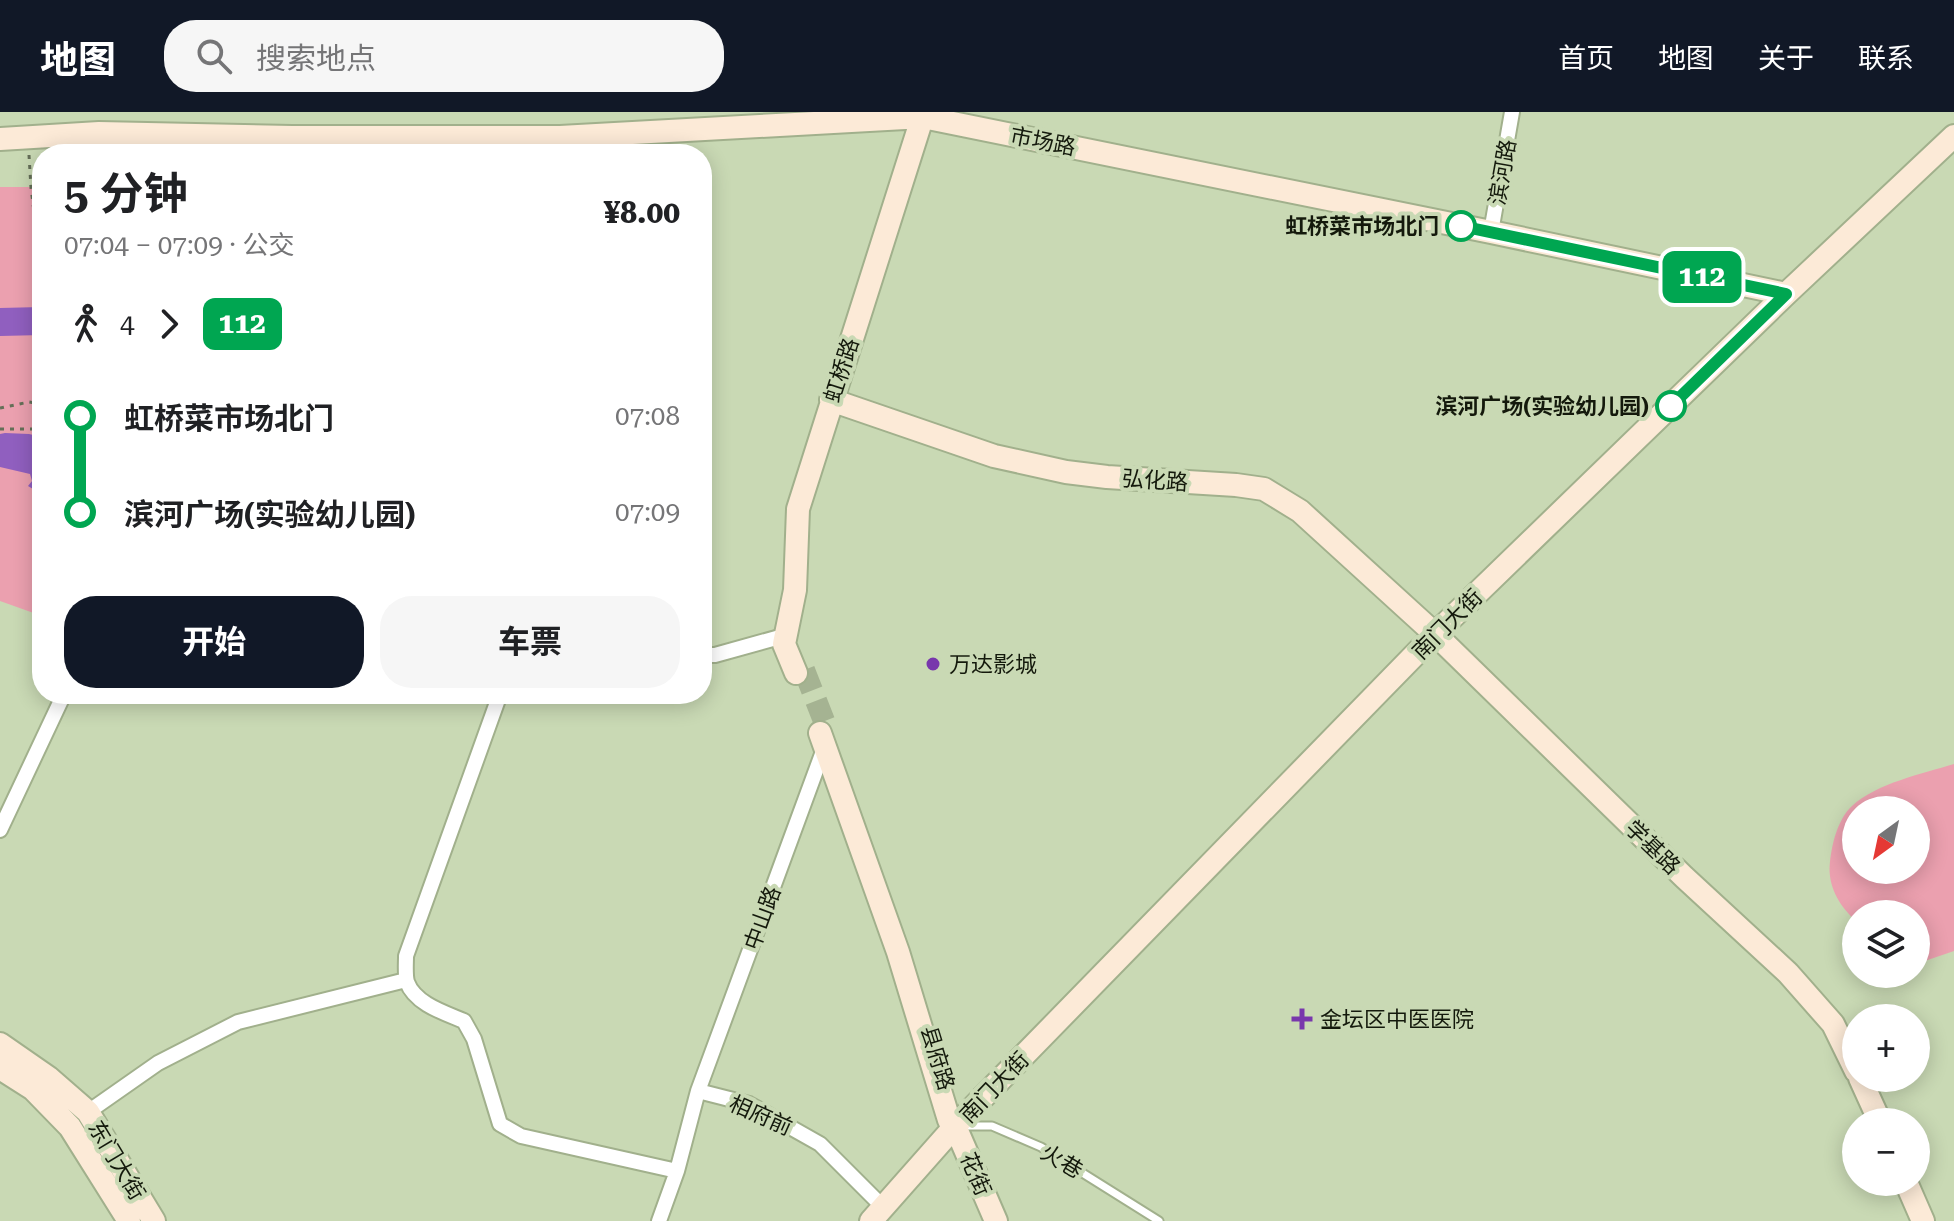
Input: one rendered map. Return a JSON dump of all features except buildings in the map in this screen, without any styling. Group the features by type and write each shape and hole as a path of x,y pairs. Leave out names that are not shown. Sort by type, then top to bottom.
{"street":[{"name":"滨河路","path":"1491,232 1512,112"},
{"name":"市场路","path":"0,139 99,133 560,137 923,114 1786,294"},
{"name":"虹桥路","path":"787,635 795,590 798,509 923,114"},
{"name":"南门大街","path":"877,1214 955,1126 1435,634 1954,136"},
{"name":"弘化路","path":"831,400 994,456 1066,472 1264,489 1300,511 1435,634"},
{"name":"学基路","path":"1435,634 1684,877 1788,973 1833,1024 1842,1042"},
{"path":"712,655 787,635 793,643 800,672"},
{"path":"0,830 59,704"},
{"path":"496,704 406,956 406,980 414,994 441,1012 464,1021 474,1039 500,1124 521,1136 677,1171"},
{"name":"县府路","path":"824,737 905,946 955,1114 955,1126"},
{"name":"中山路","path":"698,1091 824,737"},
{"path":"88,1112 158,1063 238,1022 406,980"},
{"name":"东门大街","path":"0,1044 49,1078 88,1112 154,1221"},
{"name":"东门大街","path":"0,1068 33,1089 70,1127 129,1221"},
{"name":"相府前","path":"659,1221 677,1171 698,1091 749,1104 820,1144 877,1214"},
{"name":"花街","path":"955,1126 996,1221"},
{"path":"1912,1196 1923,1221"}],"lane":[{"name":"火巷","path":"955,1126 992,1126 1041,1147 1159,1221"}],"path":[{"path":"27,137 32,195"},
{"path":"0,408 32,402"},
{"path":"0,429 32,429"}],"shaded area":[{"path":"0,187 32,187 32,612 0,601"},
{"path":"0,434 32,435 32,481 30,474 0,467"},
{"path":"1954,764 1954,951 1930,959 1930,900 1842,900 1842,906 1830,879 1834,839 1842,819 1842,884 1930,884 1930,796 1865,796"}],"waterway":[{"path":"0,322 32,321"}],"tunnel":[{"path":"804,670 828,731"}],"bus line":[{"name":"112","path":"1461,226 1786,294 1671,406"}],"place":[{"name":"虹桥菜市场北门","path":"1461,226"},
{"name":"滨河广场(实验幼儿园)","path":"1671,406"},
{"name":"万达影城","path":"933,664"},
{"name":"金坛区中医医院","path":"1302,1019"}]}
